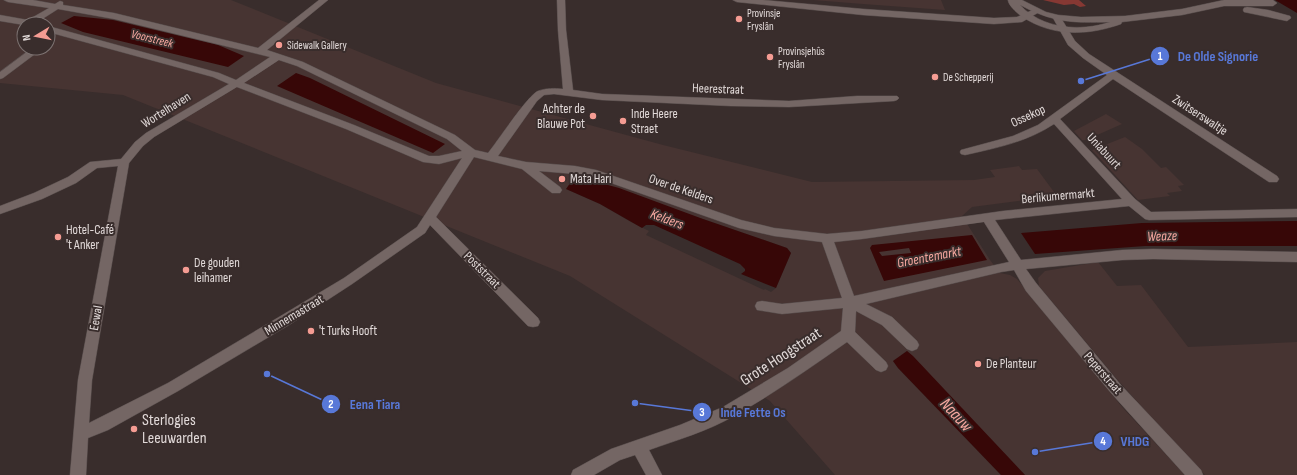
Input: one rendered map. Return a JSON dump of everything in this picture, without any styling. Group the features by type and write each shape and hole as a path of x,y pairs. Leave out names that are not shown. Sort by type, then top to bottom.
{"street":[{"path":"5,11 24,0 114,16 260,51 300,64 451,137 471,153"},
{"path":"43,16 67,0"},
{"path":"260,51 324,0"},
{"path":"561,0 562,30 568,92"},
{"path":"737,0 994,21 1019,20 1037,11"},
{"path":"1009,0 1026,16 1046,26 1063,30 1086,31 1108,27 1125,19"},
{"path":"1016,0 1037,11 1057,18 1081,20 1125,19 1189,10 1224,3 1273,2 1277,11 1297,24"},
{"path":"1189,10 1253,10 1287,18"},
{"path":"5,11 16,16"},
{"name":"Zwitserswaltje","path":"1057,18 1071,43 1113,75 1273,179"},
{"path":"56,31 216,75 428,159 445,160 471,153 491,157"},
{"path":"56,36 61,33"},
{"path":"0,76 27,56"},
{"name":"Wortelhaven","path":"124,162 130,153 150,135 237,83 277,57"},
{"name":"Ossekop","path":"965,152 1040,129 1113,75"},
{"name":"Heerestraat","path":"491,157 534,99 541,93 568,92 602,97 789,104 894,98"},
{"name":"Uniabuurt","path":"1055,119 1132,202"},
{"name":"Minnemastraat","path":"80,434 104,425 173,387 348,281 421,230 471,153"},
{"name":"Over de Kelders","path":"491,157 526,166 575,170 596,174 739,224 774,232 827,238"},
{"path":"0,210 38,196 72,180 94,165 124,162"},
{"name":"Eewal","path":"74,473 80,434 85,380 124,162"},
{"name":"Over de Kelders","path":"526,166 556,190"},
{"path":"1132,202 1149,216 1297,213"},
{"name":"Berlikumermarkt","path":"987,217 1132,202"},
{"path":"881,366 848,334 850,302 827,238 862,235 987,217"},
{"name":"Peperstraat","path":"987,217 1016,266 1031,287 1116,389 1195,475"},
{"name":"Poststraat","path":"430,218 533,322"},
{"path":"762,306 782,309 850,302 1001,267 1122,255 1297,257"},
{"path":"850,302 887,321 912,345"},
{"name":"Grote Hoogstraat","path":"579,475 616,454 684,431 728,412 793,372 848,334"},
{"path":"639,447 654,475"}],"shaded area":[{"path":"0,0 231,0 436,83 663,145 812,182 974,180 995,177 990,170 1019,166 1022,170 1037,169 1057,196 972,207 962,216 1000,273 1010,275 1017,279 1123,408 1185,475 1025,475 907,351 893,361 898,368 1001,475 835,475 770,401 570,276 123,95 0,83","holes":["566,189 703,219 787,248 791,253 776,288 771,292 765,289 764,290 646,235 649,231 600,204"]},
{"path":"813,0 941,0 945,10 863,4"},
{"path":"1043,0 1079,0 1086,6 1080,7 1074,4 1064,5"},
{"path":"1106,114 1122,124 1086,140 1082,140 1074,131"},
{"path":"1125,137 1142,149 1161,168 1166,167 1184,185 1178,186 1182,191 1167,193 1170,196 1138,200 1092,150"},
{"path":"1098,262 1117,286 1141,285 1188,347 1297,342 1297,475 1205,475 1116,378 1039,286 1038,278 1045,271"}],"water":[{"path":"1275,0 1297,0 1297,13"},
{"name":"Voorstreek","path":"74,16 113,20 218,45 244,56 228,67 83,32 61,23"},
{"path":"296,73 310,78 445,144 433,153 277,86"},
{"name":"Kelders","path":"575,176 619,188 787,248 791,253 776,288 741,274 745,271 745,269 740,264 654,225 646,225 642,228 600,204 566,189"},
{"name":"Weaze","path":"1297,221 1297,246 1145,246 1035,254 1021,233 1142,223"},
{"name":"Groentemarkt","path":"972,235 987,260 884,281 870,248 872,245","holes":["909,248 911,253 882,256 879,252"]},
{"name":"Naauw","path":"907,351 1025,475 1001,475 898,368 893,361"}],"place":[{"name":"Provinsje Fryslân","path":"739,19"},
{"name":"Sidewalk Gallery","path":"279,45"},
{"name":"Provinsjehûs Fryslân","path":"770,57"},
{"name":"De Schepperij","path":"935,77"},
{"name":"De Olde Signorie","path":"1081,81"},
{"name":"Achter de Blauwe Pot","path":"593,116"},
{"name":"Inde Heere Straet","path":"623,121"},
{"name":"Mata Hari","path":"562,179"},
{"name":"Hotel-Café 't Anker","path":"58,237"},
{"name":"De gouden leihamer","path":"186,270"},
{"name":"'t Turks Hooft","path":"311,331"},
{"name":"De Planteur","path":"978,364"},
{"name":"Eena Tiara","path":"267,374"},
{"name":"Inde Fette Os","path":"635,403"},
{"name":"Sterlogies Leeuwarden","path":"134,429"},
{"name":"VHDG","path":"1035,452"}]}
